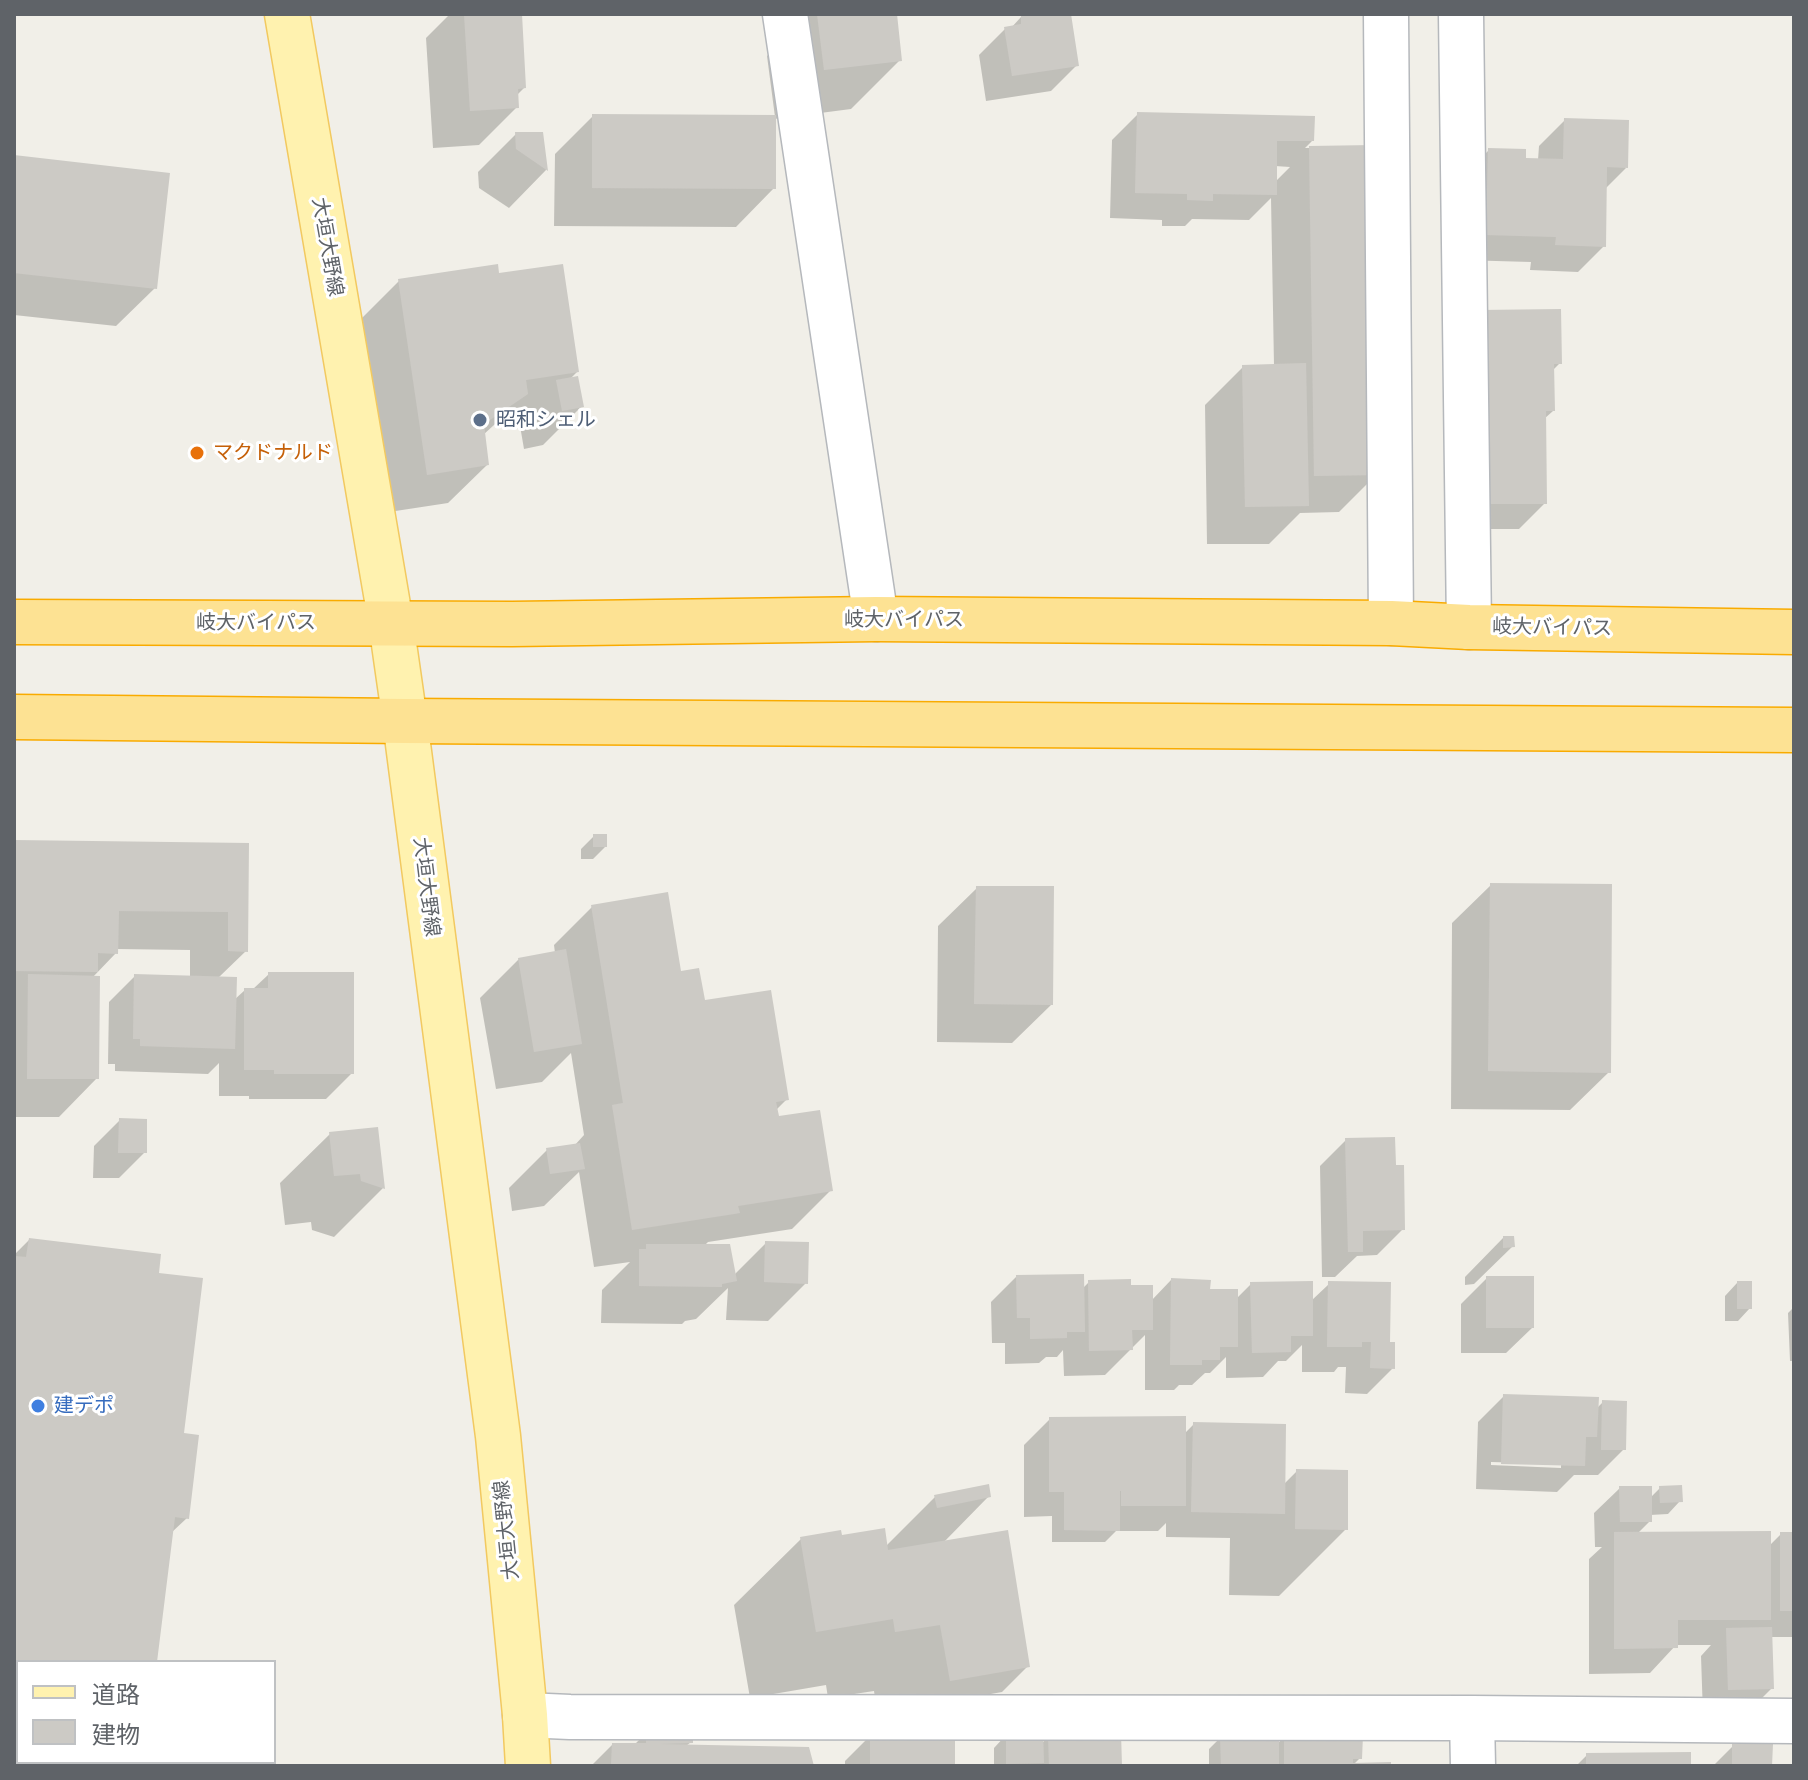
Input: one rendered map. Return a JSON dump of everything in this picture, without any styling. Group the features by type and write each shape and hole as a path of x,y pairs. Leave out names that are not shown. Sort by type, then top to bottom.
{"highway":[{"name":"岐大バイパス","path":"14,622 512,624 876,619 1391,623 1794,632"},
{"path":"14,717 1794,730"}],"main road":[{"name":"大垣大野線","path":"287,14 405,721 498,1436 528,1766"}],"street":[{"path":"785,14 876,619"},
{"path":"1386,14 1391,623"},
{"path":"1461,14 1469,627"},
{"path":"525,1715 1794,1721"},
{"path":"1472,1718 1473,1766"}],"building":[{"path":"464,14 522,14 526,88 518,89 519,108 470,111"},
{"path":"817,14 897,14 902,61 824,70"},
{"path":"1071,14 1079,66 1012,76 1004,27 1021,24 1021,16"},
{"path":"1137,112 1315,116 1314,141 1277,141 1277,195 1213,194 1213,201 1187,200 1187,194 1135,193"},
{"path":"592,114 776,115 776,189 592,188"},
{"path":"1564,118 1629,120 1628,168 1607,167 1606,247 1555,245 1556,237 1486,235 1488,148 1526,149 1526,158 1563,159"},
{"path":"515,132 543,132 548,171 516,149"},
{"path":"1373,145 1379,475 1314,476 1309,146"},
{"path":"14,155 170,173 157,289 14,273"},
{"path":"498,264 499,273 563,264 579,372 526,380 528,394 484,424 489,465 427,475 398,279"},
{"path":"1561,309 1562,364 1554,364 1555,411 1546,411 1547,504 1486,504 1479,310"},
{"path":"1306,363 1309,506 1245,507 1242,365"},
{"path":"578,376 584,407 562,411 556,380"},
{"path":"593,834 607,834 607,847 593,847"},
{"path":"14,840 249,843 248,952 228,951 228,912 119,911 118,954 98,953 98,972 14,971"},
{"path":"1490,883 1612,884 1611,1073 1488,1071"},
{"path":"976,886 1054,886 1053,1005 974,1004"},
{"path":"668,892 681,971 699,968 705,1000 771,990 789,1100 776,1102 779,1116 820,1110 833,1191 738,1206 740,1213 632,1230 612,1105 623,1103 591,905"},
{"path":"566,949 582,1044 534,1052 518,958"},
{"path":"268,972 354,972 354,1074 274,1074 274,1070 244,1070 244,988 268,988"},
{"path":"28,974 100,976 99,1079 27,1079"},
{"path":"134,974 237,977 235,1049 140,1046 140,1039 133,1039"},
{"path":"119,1118 147,1119 147,1153 118,1153"},
{"path":"378,1127 385,1189 361,1181 360,1174 334,1176 329,1132"},
{"path":"1395,1137 1396,1165 1404,1165 1405,1230 1363,1231 1363,1252 1348,1252 1345,1138"},
{"path":"580,1143 585,1169 550,1174 546,1148"},
{"path":"1503,1236 1514,1236 1515,1247 1503,1248"},
{"path":"29,1238 161,1254 159,1273 203,1278 184,1433 199,1435 189,1519 175,1517 157,1660 16,1660 16,1748 14,1256 26,1257"},
{"path":"765,1241 809,1242 808,1284 764,1282"},
{"path":"646,1244 730,1244 737,1281 722,1284 722,1287 639,1286 639,1249 646,1249"},
{"path":"1084,1274 1085,1332 1067,1332 1067,1338 1030,1339 1030,1318 1017,1318 1016,1275"},
{"path":"1486,1276 1534,1276 1534,1328 1486,1328"},
{"path":"1171,1278 1211,1280 1210,1289 1238,1289 1238,1347 1220,1347 1220,1360 1202,1360 1202,1365 1170,1365"},
{"path":"1131,1279 1131,1285 1153,1285 1153,1330 1132,1330 1133,1350 1089,1351 1088,1280"},
{"path":"1313,1281 1313,1336 1291,1336 1291,1352 1252,1353 1250,1282"},
{"path":"1328,1281 1391,1282 1390,1342 1395,1342 1395,1369 1370,1368 1371,1342 1362,1342 1362,1347 1327,1347"},
{"path":"1737,1281 1752,1281 1752,1309 1737,1309"},
{"path":"1503,1394 1599,1397 1597,1437 1586,1437 1585,1466 1501,1464"},
{"path":"1602,1400 1627,1401 1626,1450 1601,1450"},
{"path":"1186,1416 1186,1506 1121,1506 1120,1491 1120,1531 1064,1530 1064,1492 1049,1492 1049,1417"},
{"path":"1193,1422 1286,1424 1285,1514 1191,1512"},
{"path":"1296,1469 1348,1470 1348,1530 1295,1529"},
{"path":"989,1484 991,1497 937,1508 934,1495"},
{"path":"1682,1485 1683,1502 1660,1503 1659,1486"},
{"path":"1619,1486 1652,1486 1652,1522 1620,1522"},
{"path":"885,1528 888,1550 1008,1530 1030,1667 950,1681 940,1625 895,1632 893,1619 816,1632 800,1537 841,1530 842,1535"},
{"path":"1771,1531 1771,1620 1678,1620 1678,1648 1614,1649 1614,1532"},
{"path":"1780,1532 1794,1532 1794,1611 1780,1611"},
{"path":"1772,1627 1774,1689 1728,1690 1726,1628"},
{"path":"646,1729 693,1729 693,1743 658,1744 809,1747 814,1766 611,1766 612,1743 646,1743"},
{"path":"1043,1732 1044,1763 1006,1764 1006,1733"},
{"path":"1121,1732 1122,1766 1049,1766 1048,1734"},
{"path":"870,1733 955,1734 955,1766 870,1766"},
{"path":"1279,1734 1279,1766 1221,1766 1220,1735"},
{"path":"1284,1735 1363,1735 1362,1759 1353,1759 1353,1763 1391,1762 1391,1766 1284,1766"},
{"path":"1732,1744 1773,1744 1772,1766 1732,1766"},
{"path":"1691,1752 1691,1766 1586,1766 1586,1753"}],"place":[{"name":"昭和シェル","path":"480,420"},
{"name":"マクドナルド","path":"197,453"},
{"name":"建デポ","path":"38,1406"}]}
